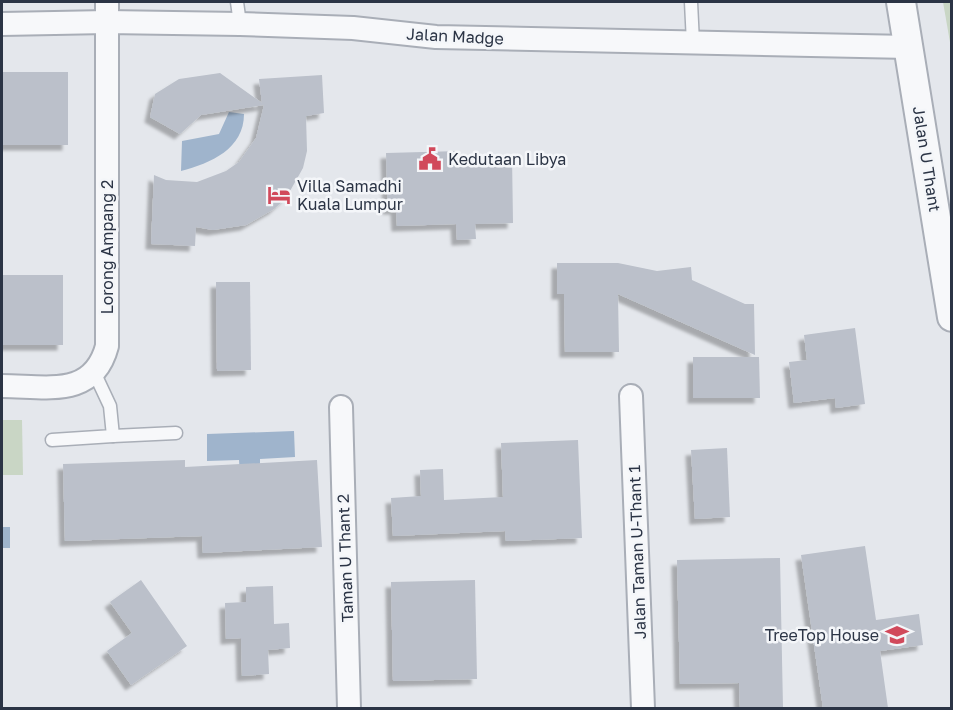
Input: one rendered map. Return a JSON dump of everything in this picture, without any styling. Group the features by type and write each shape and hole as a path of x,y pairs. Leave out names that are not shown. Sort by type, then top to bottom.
{"street":[{"name":"Jalan U Thant","path":"901,2 951,317"},
{"name":"Jalan Madge","path":"2,24 107,12 238,13 436,37 909,46"},
{"name":"Lorong Ampang 2","path":"95,374 103,361 107,346 107,12"},
{"path":"2,386 67,385 81,383 95,374"},
{"name":"Jalan Taman U-Thant 1","path":"631,396 643,708"},
{"name":"Taman U Thant 2","path":"341,407 349,708"}],"lane":[{"path":"691,2 693,43"},
{"path":"95,374 110,406 113,436"},
{"path":"52,440 176,433"}],"green space":[{"path":"943,2 951,2 951,48"},
{"path":"2,420 22,420 23,475 2,475"}],"water":[{"path":"229,112 244,114 243,126 232,145 214,159 181,171 182,141 219,134"},
{"path":"294,431 295,457 260,459 260,475 240,475 239,460 207,461 207,434"},
{"path":"2,527 10,527 10,548 2,548"}],"building":[{"path":"2,72 68,72 68,145 2,145"},
{"path":"220,73 262,103 259,79 322,75 324,113 306,116 307,151 303,168 286,198 274,209 246,225 213,230 196,227 195,246 151,244 154,175 166,180 197,182 226,171 239,162 256,138 264,105 201,115 180,134 150,117 155,94 179,79"},
{"path":"460,151 460,157 512,155 513,223 475,224 476,239 457,240 456,224 397,226 396,209 388,209 386,153"},
{"path":"557,263 618,263 657,271 691,267 692,280 745,304 754,304 755,355 618,294 619,352 565,352 564,294 557,294"},
{"path":"2,275 63,275 63,345 2,345"},
{"path":"216,282 250,282 251,370 217,371"},
{"path":"855,328 865,404 836,408 835,398 794,403 789,362 807,360 804,335"},
{"path":"693,357 759,357 760,398 693,398"},
{"path":"578,440 582,538 506,541 505,531 393,536 391,498 421,496 420,470 443,469 444,500 503,497 501,443"},
{"path":"727,448 730,517 695,519 691,450"},
{"path":"185,460 185,467 317,460 322,547 203,553 202,536 65,541 63,464"},
{"path":"865,546 876,620 919,614 923,645 880,651 888,708 823,708 801,555"},
{"path":"780,558 783,708 740,708 739,683 680,684 677,560"},
{"path":"141,580 187,646 131,685 107,651 132,633 110,602"},
{"path":"475,580 477,679 393,681 391,582"},
{"path":"273,586 274,624 289,623 290,648 268,650 269,674 242,676 241,638 226,639 225,603 246,602 246,587"}],"place":[{"name":"Kedutaan Libya","path":"430,159"},
{"name":"Villa Samadhi Kuala Lumpur","path":"279,195"},
{"name":"TreeTop House","path":"897,635"}]}
